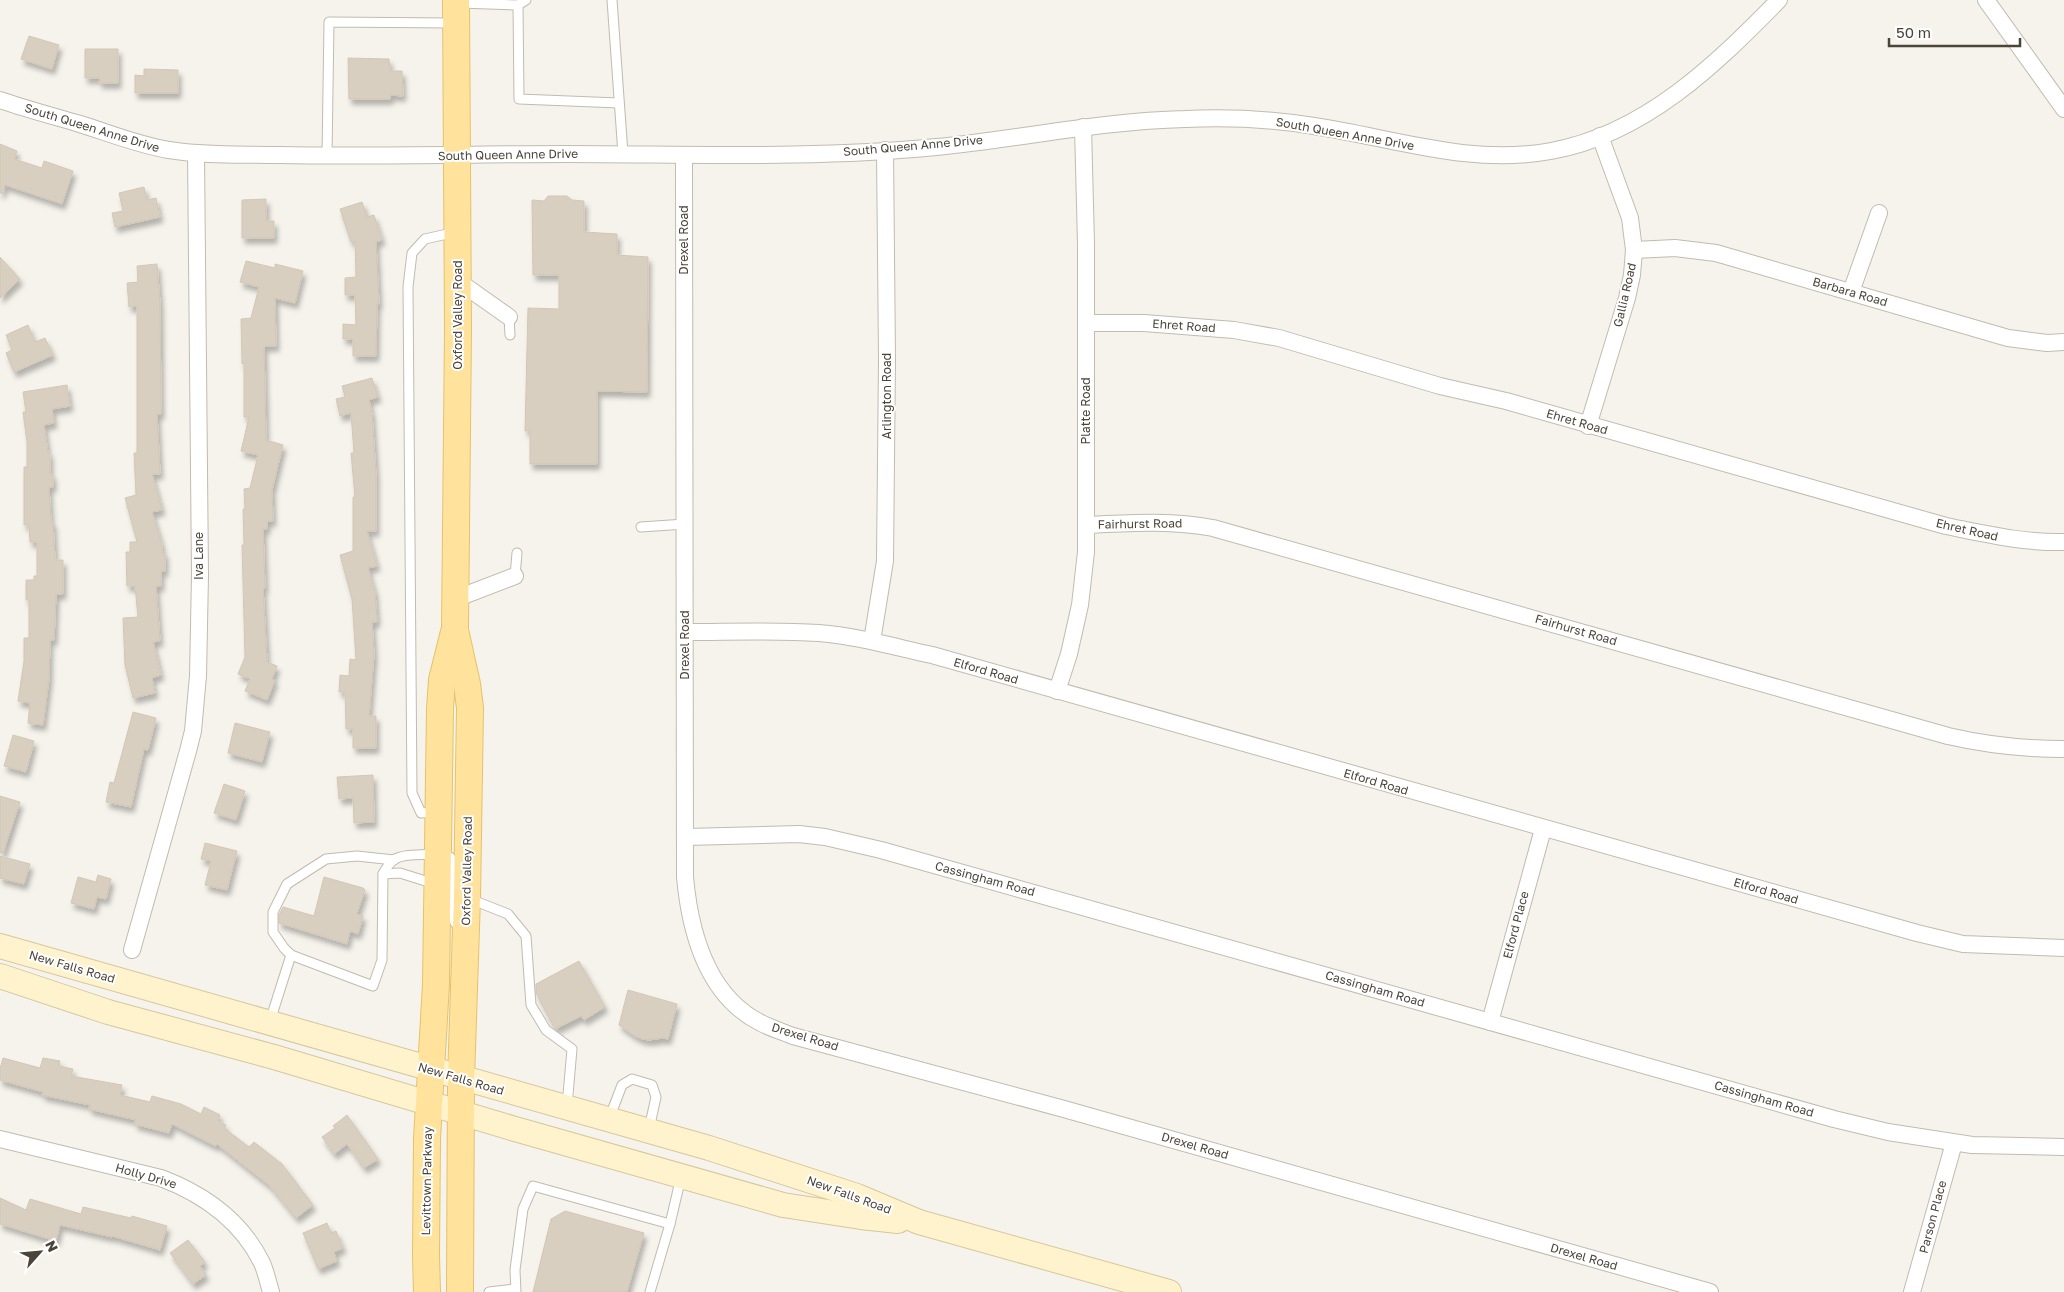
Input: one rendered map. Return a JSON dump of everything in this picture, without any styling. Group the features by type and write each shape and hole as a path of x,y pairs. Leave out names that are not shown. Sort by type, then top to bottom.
{"main road":[{"name":"Oxford Valley Road","path":"456,9 458,281 455,630 467,684 470,708 461,1112"},
{"name":"Oxford Valley Road","path":"431,1070 436,984 436,885 439,856 442,680 455,630"},
{"name":"New Falls Road","path":"0,946 461,1079 709,1148 857,1196 919,1222 1169,1292"},
{"name":"New Falls Road","path":"0,976 108,1012 274,1057 783,1205 861,1217 919,1222"},
{"name":"Levittown Parkway","path":"427,1292 426,1255 431,1070"},
{"path":"460,1292 461,1112"}],"street":[{"name":"South Queen Anne Drive","path":"0,100 121,138 167,150 196,153 327,156 765,155 936,147 1083,128 1182,119 1255,119 1316,126 1444,151 1481,156 1515,155 1552,151 1582,143 1636,119 1664,103 1692,83 1726,54 1779,0"},
{"path":"1986,0 2064,109"},
{"name":"Platte Road","path":"1057,691 1069,654 1080,605 1086,552 1086,244 1083,128"},
{"name":"Gallia Road","path":"1588,426 1627,298 1632,275 1634,250 1630,218 1600,136"},
{"name":"Arlington Road","path":"872,642 885,561 887,360 885,150"},
{"name":"Iva Lane","path":"132,950 190,744 198,676 200,575 196,153"},
{"name":"Drexel Road","path":"684,155 685,877 692,925 702,957 721,989 741,1010 761,1023 793,1036 1064,1109 1710,1292"},
{"path":"1851,292 1879,213"},
{"name":"Barbara Road","path":"1634,250 1675,248 1716,253 2008,338 2047,343 2064,342"},
{"path":"458,281 509,317"},
{"name":"Ehret Road","path":"1086,323 1144,323 1201,326 1279,338 1440,386 1506,402 1946,526 2008,539 2035,542 2064,542"},
{"name":"Fairhurst Road","path":"1086,525 1154,522 1213,528 1948,736 1985,744 2028,749 2064,749"},
{"path":"455,599 516,576"},
{"name":"Elford Road","path":"685,632 762,631 820,634 872,642 932,655 1543,829 1907,930 1963,944 2064,948"},
{"name":"Elford Place","path":"1490,1022 1543,829"},
{"name":"Cassingham Road","path":"686,837 799,834 825,836 881,850 1834,1119 1888,1132 1954,1143 2064,1147"},
{"name":"Holly Drive","path":"0,1139 161,1178 186,1187 205,1198 224,1214 246,1238 262,1263 271,1292"},
{"name":"Parson Place","path":"1912,1292 1954,1143"}],"lane":[{"path":"612,0 623,154"},
{"path":"327,156 329,22 522,2 520,99 619,103"},
{"path":"440,812 421,813 412,793 408,288 412,253 424,239 458,231"},
{"path":"509,317 510,335"},
{"path":"641,526 685,524"},
{"path":"516,576 517,553"},
{"path":"394,860 357,856 326,859 287,884 273,912 273,932 284,948 291,954 373,986 382,960 383,874 388,865 394,860 396,858 419,854 450,857 453,862 454,918 457,930 466,946"},
{"path":"383,874 400,873 436,885"},
{"path":"467,898 508,914 526,936 531,1005 546,1030 572,1049 567,1109"},
{"path":"269,1024 291,954"},
{"path":"609,1120 622,1084 632,1079 652,1085 656,1097 648,1132"},
{"path":"650,1292 670,1224 681,1174"},
{"path":"489,1292 516,1290 515,1270 523,1209 533,1186 670,1224"}],"building":[{"path":"29,36 59,45 52,69 21,59"},
{"path":"85,49 118,49 118,83 99,83 100,78 85,78"},
{"path":"348,58 389,59 390,71 402,71 403,96 390,95 390,99 349,99"},
{"path":"144,69 178,70 178,93 135,93 135,75 144,76"},
{"path":"0,144 17,151 14,159 42,168 44,161 73,171 62,204 5,185 2,193 0,193"},
{"path":"144,187 147,200 156,198 160,217 115,227 112,213 123,211 119,193"},
{"path":"548,196 567,196 572,200 584,201 584,232 617,234 617,255 648,257 647,392 597,391 597,464 530,464 530,431 525,431 528,308 559,309 559,275 533,275 532,200 544,201"},
{"path":"266,199 266,221 274,221 274,238 242,238 242,200"},
{"path":"362,202 367,217 374,215 382,240 376,242 379,304 377,304 376,356 353,356 353,339 343,339 343,324 356,325 355,295 345,295 345,278 356,277 355,241 351,242 340,209"},
{"path":"0,257 20,279 0,298"},
{"path":"246,261 275,268 275,264 303,271 295,303 275,298 276,346 264,346 266,440 283,445 272,490 273,521 267,521 267,529 263,529 265,588 263,588 267,662 277,666 272,679 275,680 267,700 245,691 250,679 238,674 245,657 242,545 244,545 244,489 250,488 258,455 241,451 249,417 244,417 244,363 242,364 241,319 251,318 259,287 240,282"},
{"path":"157,264 160,303 161,414 157,414 160,474 152,474 162,510 152,512 162,545 162,553 165,552 165,571 161,571 161,586 156,586 160,641 153,642 161,675 152,678 155,693 133,698 125,665 123,618 138,617 135,586 127,586 126,552 130,552 130,542 137,542 125,498 136,495 134,453 137,453 137,306 129,307 127,283 138,282 137,266"},
{"path":"28,325 35,342 45,338 53,355 14,372 6,353 12,350 6,335"},
{"path":"372,378 378,397 369,400 372,414 376,475 376,531 367,531 377,566 368,568 375,593 377,622 372,622 374,654 369,716 376,716 376,748 353,748 353,729 346,729 345,692 339,692 340,675 349,676 350,659 356,660 352,599 340,555 353,551 353,497 355,497 351,453 354,453 351,413 340,416 336,399 345,397 342,386"},
{"path":"67,385 70,406 52,409 54,423 44,425 48,453 50,453 50,474 53,474 53,487 49,487 55,560 63,560 63,594 56,594 54,640 50,640 49,679 43,725 28,723 30,703 18,701 24,661 24,638 29,638 29,600 26,600 26,580 34,580 34,576 37,576 37,542 30,542 29,525 24,525 24,467 27,467 27,442 23,412 26,412 23,392"},
{"path":"133,712 156,718 148,750 144,749 131,807 106,802 110,782 114,783"},
{"path":"235,723 270,732 262,762 228,753"},
{"path":"13,735 34,741 26,772 4,766"},
{"path":"373,775 374,822 354,823 353,798 339,799 337,777"},
{"path":"224,784 245,791 236,820 214,813"},
{"path":"0,796 20,802 3,853 0,853"},
{"path":"205,843 237,851 227,890 205,885 211,861 201,859"},
{"path":"0,856 30,864 24,884 0,878"},
{"path":"98,875 111,879 106,899 97,897 94,909 71,903 78,877 96,882"},
{"path":"324,877 365,890 357,914 363,916 358,934 350,931 347,944 279,923 279,915 283,907 314,916"},
{"path":"579,961 605,1007 584,1020 581,1016 555,1029 536,993 536,984"},
{"path":"628,990 677,1004 668,1039 642,1039 619,1025"},
{"path":"3,1058 40,1068 43,1058 60,1061 59,1066 73,1069 71,1076 122,1085 120,1095 150,1102 152,1096 181,1104 201,1114 204,1107 220,1115 218,1121 226,1125 224,1128 249,1147 254,1142 282,1164 313,1205 296,1218 270,1186 217,1144 216,1146 172,1124 169,1133 134,1124 136,1120 89,1109 90,1105 42,1095 43,1092 0,1080"},
{"path":"347,1115 378,1159 364,1168 347,1144 334,1154 322,1137 335,1128 333,1126"},
{"path":"0,1198 26,1210 30,1199 81,1214 83,1207 131,1218 132,1216 167,1226 160,1250 112,1236 60,1225 56,1241 0,1224"},
{"path":"565,1211 644,1233 627,1292 533,1292 551,1219"},
{"path":"327,1223 331,1233 336,1231 343,1248 334,1252 337,1261 318,1269 303,1233"},
{"path":"188,1240 205,1262 200,1266 206,1275 193,1284 170,1253"}]}
